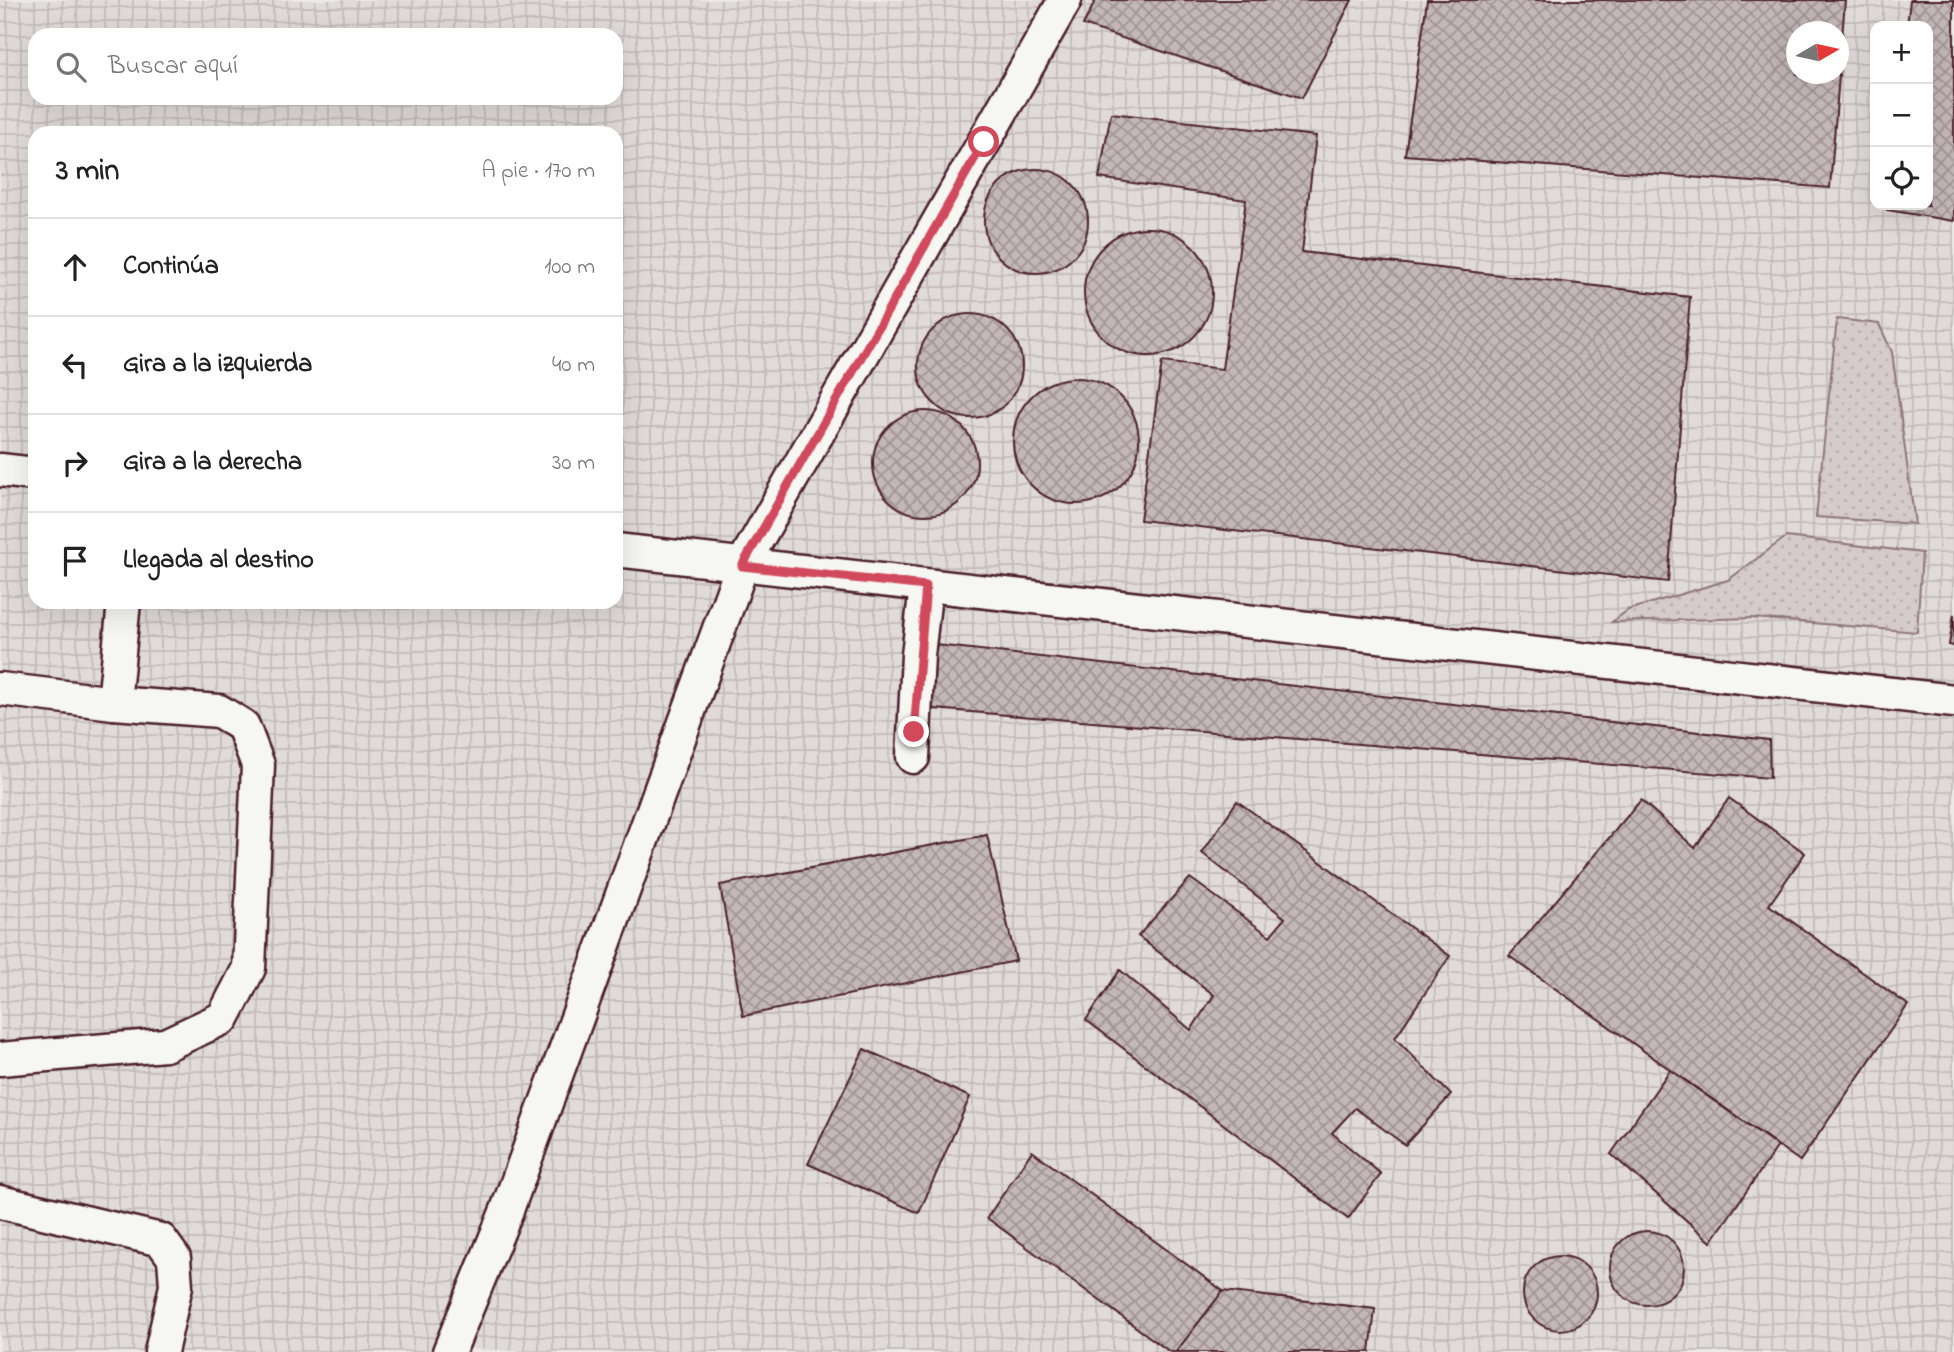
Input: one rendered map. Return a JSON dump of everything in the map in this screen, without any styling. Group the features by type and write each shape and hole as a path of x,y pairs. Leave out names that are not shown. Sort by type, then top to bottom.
{"street":[{"path":"449,1352 507,1210 742,566 1065,0"},
{"path":"0,470 28,473"},
{"path":"623,551 1954,701"},
{"path":"913,757 918,655 926,586"},
{"path":"114,703 123,609"},
{"path":"0,689 114,703 219,710 243,726 258,765 249,968 223,1018 164,1045 0,1059"},
{"path":"0,1202 161,1240 174,1258 176,1286 161,1352"}],"shaded area":[{"path":"0,0 1954,0 1954,1352 548,1352 452,1348 450,1352 0,1352"},
{"path":"1837,319 1879,324 1892,352 1915,524 1816,517"},
{"path":"1786,537 1922,553 1917,632 1754,618 1612,622 1628,610 1728,580"}],"building":[{"path":"1096,0 1352,0 1302,98 1083,25"},
{"path":"1427,0 1845,0 1843,21 1786,21 1786,84 1838,84 1830,188 1405,155"},
{"path":"1910,0 1954,0 1954,221 1887,210 1933,210 1933,21 1908,21"},
{"path":"1111,113 1316,136 1302,252 1690,297 1668,582 1140,520 1162,362 1222,369 1246,200 1099,178"},
{"path":"1036,169 1056,173 1073,184 1084,201 1088,221 1084,241 1073,258 1056,269 1036,273 1016,269 999,258 988,241 984,221 988,201 999,184 1016,173"},
{"path":"1148,228 1172,233 1193,247 1207,268 1212,292 1207,316 1193,337 1172,351 1148,356 1124,351 1103,337 1089,316 1084,292 1089,268 1103,247 1124,233"},
{"path":"970,314 990,318 1007,329 1018,346 1022,366 1018,386 1007,403 990,414 970,418 950,414 933,403 922,386 918,366 922,346 933,329 950,318"},
{"path":"1076,378 1100,382 1121,396 1135,417 1139,441 1135,465 1121,486 1100,500 1076,504 1052,500 1031,486 1017,465 1013,441 1017,417 1031,396 1052,382"},
{"path":"925,411 945,415 962,426 973,443 977,463 973,483 962,500 945,511 925,515 905,511 888,500 877,483 873,463 877,443 888,426 905,415"},
{"path":"1954,614 1954,646 1949,645"},
{"path":"927,644 1769,740 1770,778 922,708"},
{"path":"1729,798 1805,853 1769,905 1908,1005 1800,1161 1509,956 1641,800 1695,848"},
{"path":"1237,801 1450,956 1395,1038 1451,1095 1405,1145 1355,1108 1332,1133 1381,1174 1348,1219 1086,1020 1120,970 1191,1030 1214,995 1138,936 1190,878 1270,936 1285,918 1202,853"},
{"path":"987,835 1016,961 743,1016 720,885"},
{"path":"864,1049 970,1097 919,1213 808,1164"},
{"path":"1670,1070 1778,1146 1711,1242 1611,1154"},
{"path":"1032,1151 1223,1291 1176,1352 1170,1352 987,1218"},
{"path":"1647,1231 1668,1237 1678,1247 1684,1268 1678,1289 1668,1299 1647,1305 1626,1299 1616,1289 1610,1268 1616,1247 1626,1237"},
{"path":"1560,1256 1581,1262 1591,1272 1597,1293 1591,1314 1581,1324 1560,1330 1539,1324 1529,1314 1523,1293 1529,1272 1539,1262"},
{"path":"1223,1291 1375,1309 1370,1352 1176,1352"}],"route":[{"path":"914,732 918,655 926,586 742,566 984,142"}]}
